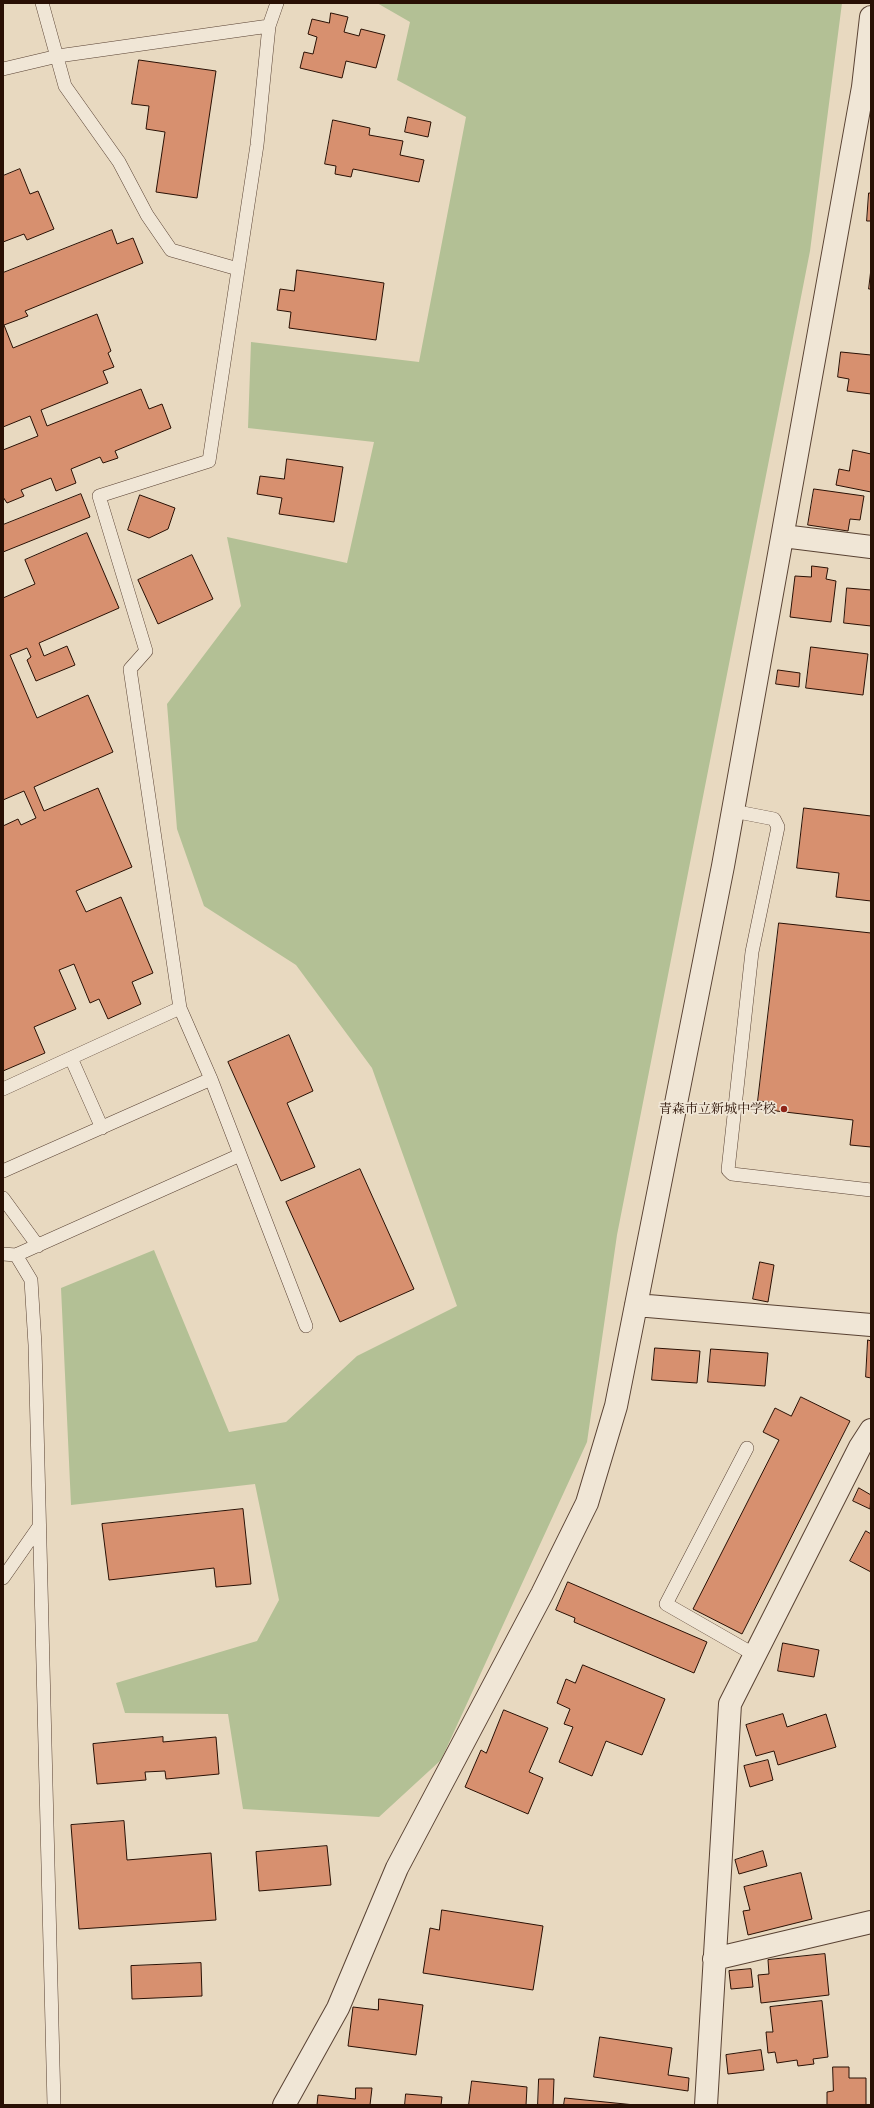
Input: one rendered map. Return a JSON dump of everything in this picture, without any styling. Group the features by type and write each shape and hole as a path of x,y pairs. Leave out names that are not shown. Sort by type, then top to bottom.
{"street":[{"path":"284,2105 338,2008 397,1868 542,1594 587,1503 616,1406 700,989 733,811 862,87 871,17"},
{"path":"783,536 871,547"},
{"path":"636,1305 871,1325"},
{"path":"706,2105 730,1704 860,1447 871,1430"},
{"path":"714,1959 871,1922"}],"lane":[{"path":"42,3 58,56 65,86 119,162 147,215 171,250 238,269"},
{"path":"277,3 269,26 257,145 209,461 99,496 146,651 130,669 180,1008 211,1079 306,1326"},
{"path":"3,69 58,56 269,26"},
{"path":"733,811 774,819 778,826 752,952 728,1170 732,1174 871,1190"},
{"path":"3,1089 180,1008"},
{"path":"71,1058 102,1128"},
{"path":"3,1171 211,1079"},
{"path":"3,1254 16,1255 38,1246 240,1155"},
{"path":"3,1198 38,1246"},
{"path":"16,1255 31,1280 35,1345 38,1528 54,2105"},
{"path":"747,1448 666,1604 755,1656"},
{"path":"3,1578 38,1528"}],"green space":[{"path":"377,3 842,3 810,251 617,1235 587,1442 441,1760 379,1817 243,1809 228,1714 125,1713 116,1683 257,1641 279,1600 255,1484 71,1505 61,1288 154,1250 229,1432 286,1422 357,1356 457,1306 372,1068 296,965 204,906 177,829 167,704 241,606 227,537 347,563 374,442 248,428 251,342 419,362 466,117 397,80 410,22"}],"building":[{"path":"331,13 348,17 344,32 359,36 361,29 385,35 376,68 346,61 342,78 300,68 304,52 313,54 317,37 308,34 312,19 329,23"},
{"path":"139,60 216,71 197,198 156,192 165,132 146,129 149,106 132,104"},
{"path":"408,117 431,122 428,137 405,132"},
{"path":"333,120 370,128 369,135 403,141 400,155 424,160 419,182 353,169 351,177 335,174 336,166 325,164"},
{"path":"20,169 30,194 38,191 54,229 27,240 24,234 3,242 3,176"},
{"path":"869,193 871,193 871,221 867,221"},
{"path":"112,230 117,244 133,238 143,263 25,311 28,316 4,325 13,348 97,314 111,351 108,353 114,367 103,371 108,383 41,410 47,426 141,389 149,409 162,404 171,428 115,451 118,458 103,463 100,457 71,469 76,483 56,491 51,478 21,490 24,496 7,503 3,497 3,450 38,436 30,416 3,427 3,273"},
{"path":"871,269 871,289 869,289"},
{"path":"297,270 384,283 376,340 289,328 291,312 277,310 280,289 294,291"},
{"path":"841,352 871,355 871,394 847,391 849,379 838,377"},
{"path":"853,450 871,454 871,492 836,485 839,469 849,471"},
{"path":"287,459 343,467 334,522 279,514 282,498 257,494 260,476 284,479"},
{"path":"814,489 864,496 860,520 850,519 848,531 808,525"},
{"path":"81,494 90,517 3,552 3,525"},
{"path":"140,495 175,508 168,529 149,538 128,530"},
{"path":"87,533 119,608 39,643 44,656 67,646 75,665 36,681 27,660 31,657 27,648 10,655 37,718 88,695 113,752 34,787 44,811 98,788 132,867 76,891 86,912 121,897 153,973 132,982 141,1004 108,1019 99,999 90,1003 74,964 59,970 76,1009 34,1027 45,1053 3,1071 3,826 18,819 21,825 36,818 24,791 3,800 3,598 35,584 25,560"},
{"path":"192,555 213,599 158,624 138,580"},
{"path":"812,566 828,568 826,579 836,581 831,622 790,617 795,576 811,577"},
{"path":"847,588 871,590 871,626 844,623"},
{"path":"811,647 868,654 863,695 806,688"},
{"path":"778,670 800,673 799,687 776,684"},
{"path":"804,808 871,816 871,901 836,897 839,873 797,868"},
{"path":"779,923 871,933 871,1147 850,1145 853,1120 768,1110 769,1102 758,1101"},
{"path":"289,1035 313,1091 287,1103 315,1167 281,1181 228,1062"},
{"path":"360,1169 414,1289 340,1322 286,1202"},
{"path":"760,1262 774,1265 768,1302 753,1299"},
{"path":"868,1340 871,1341 871,1378 866,1377"},
{"path":"655,1348 700,1351 697,1383 652,1380"},
{"path":"711,1349 768,1353 765,1386 708,1382"},
{"path":"801,1397 850,1421 742,1634 693,1609 779,1440 763,1432 775,1408 791,1416"},
{"path":"859,1488 871,1495 870,1509 853,1501"},
{"path":"243,1509 251,1584 216,1587 214,1568 109,1580 102,1524"},
{"path":"866,1531 871,1534 871,1572 850,1561"},
{"path":"568,1582 707,1642 694,1673 574,1622 575,1618 556,1610"},
{"path":"783,1643 819,1650 814,1677 778,1671"},
{"path":"583,1665 665,1699 642,1755 606,1741 592,1776 559,1762 573,1727 564,1724 570,1709 557,1703 566,1679 575,1683"},
{"path":"504,1710 548,1728 529,1772 543,1778 528,1814 465,1787 481,1750 486,1753"},
{"path":"783,1714 787,1727 826,1714 836,1747 778,1765 774,1751 756,1756 746,1725"},
{"path":"163,1737 163,1742 216,1737 219,1774 166,1779 165,1771 145,1772 146,1780 97,1784 93,1744"},
{"path":"768,1760 773,1780 750,1787 744,1766"},
{"path":"124,1821 127,1860 211,1853 216,1920 79,1929 71,1825"},
{"path":"327,1846 331,1885 259,1891 256,1852"},
{"path":"763,1851 767,1866 739,1874 735,1860"},
{"path":"801,1873 812,1919 748,1935 743,1911 750,1910 744,1887"},
{"path":"442,1910 543,1926 533,1990 423,1973 430,1928 439,1930"},
{"path":"825,1954 829,1995 761,2003 758,1975 769,1974 768,1960"},
{"path":"201,1963 202,1996 132,1999 131,1966"},
{"path":"751,1969 753,1987 731,1989 729,1971"},
{"path":"379,1999 423,2005 416,2055 348,2046 353,2007 378,2010"},
{"path":"822,2001 828,2057 813,2059 814,2064 798,2066 797,2060 777,2063 775,2052 768,2053 766,2032 773,2032 770,2007"},
{"path":"600,2037 672,2048 668,2075 689,2078 688,2091 594,2077"},
{"path":"761,2050 764,2070 728,2074 726,2055"},
{"path":"833,2067 849,2067 849,2078 866,2078 866,2105 827,2105 827,2092 833,2091"},
{"path":"539,2079 554,2079 553,2105 538,2105"},
{"path":"472,2081 527,2087 526,2105 469,2105"},
{"path":"356,2088 372,2088 370,2105 317,2105 318,2095 355,2099"},
{"path":"406,2094 442,2097 441,2105 405,2105"},
{"path":"565,2098 635,2105 564,2105"}],"place":[{"name":"青森市立新城中学校","path":"784,1109"}]}
